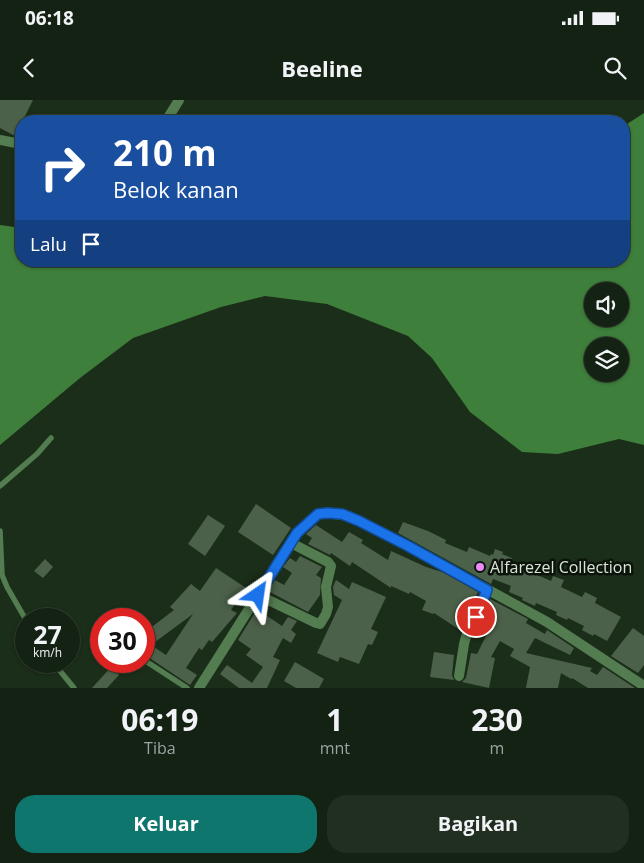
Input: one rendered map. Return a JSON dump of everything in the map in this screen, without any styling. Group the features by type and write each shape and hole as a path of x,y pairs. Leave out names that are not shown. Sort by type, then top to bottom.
{"street":[{"path":"170,115 179,100"},
{"path":"0,140 15,143"},
{"path":"199,688 297,533 318,514 342,514 408,546 547,622 644,686"},
{"path":"258,595 320,624 326,614 328,601 326,588 331,566 328,562 291,543"},
{"path":"459,676 468,630 487,590"}],"lane":[{"path":"0,486 37,454 51,438"},
{"path":"0,531 2,575 19,608"},
{"path":"155,667 187,688"},
{"path":"62,673 74,688"}],"shaded area":[{"path":"644,113 644,445 619,439 558,454 522,452 470,412 432,358 408,336 327,304 265,296 221,307 133,338 80,378 0,445 0,225 15,227 15,267 630,267 630,122"}],"building":[{"path":"0,100 33,100 26,115 15,115 15,136 0,128"},
{"path":"256,504 291,528 273,555 238,532"},
{"path":"208,515 225,526 205,556 188,544"},
{"path":"403,522 428,531 446,540 445,543 467,552 469,547 490,556 491,554 493,555 495,549 503,552 502,554 512,558 510,563 551,581 553,576 564,580 561,587 582,597 585,592 597,598 595,603 621,617 607,641 594,634 593,636 582,630 584,626 568,618 567,620 556,615 557,612 536,603 535,606 522,600 523,598 509,592 511,586 493,579 491,584 398,533"},
{"path":"316,525 342,542 349,532 363,540 361,543 388,560 391,551 442,572 478,592 460,630 434,613 422,610 426,601 410,592 409,594 391,586 391,588 352,562 350,566 331,553 330,555 308,544 312,538 306,534"},
{"path":"300,556 322,567 316,575 321,578 320,595 308,612 268,591 275,580 284,585 292,573 283,567 290,558 296,562"},
{"path":"45,559 53,567 43,578 34,571"},
{"path":"216,568 246,588 231,610 237,613 212,642 209,640 202,650 199,648 186,668 197,675 190,685 155,662 155,648 166,655 193,614 155,642 155,625 174,610 170,607 191,584 200,591"},
{"path":"336,580 349,589 352,582 386,597 371,629 378,632 372,645 368,644 359,664 340,657 338,662 317,653 342,600 334,595 333,587"},
{"path":"490,599 528,619 526,623 545,634 547,630 574,648 570,655 535,638 526,653 592,668 590,671 597,675 603,667 635,688 588,688 561,673 558,688 526,688 530,667 510,656 514,649 500,641 491,657 495,658 489,688 462,682 466,678 471,653 477,654 486,636 475,631"},
{"path":"257,609 282,626 288,617 297,621 291,630 296,634 291,643 283,638 273,657 280,660 267,688 239,688 220,674 227,665 252,683 263,667 246,655 251,649 238,640"},
{"path":"633,628 644,636 644,665 638,673 611,656"},
{"path":"434,652 454,655 452,675 454,680 430,677"},
{"path":"295,662 324,679 319,688 296,688 284,681"},
{"path":"106,673 117,673 119,675 107,688 92,688"}],"place":[{"name":"Alfarezel Collection","path":"480,567"}],"route":[{"path":"258,595 297,533 309,521 318,514 342,514 408,546 487,590 476,617"}]}
